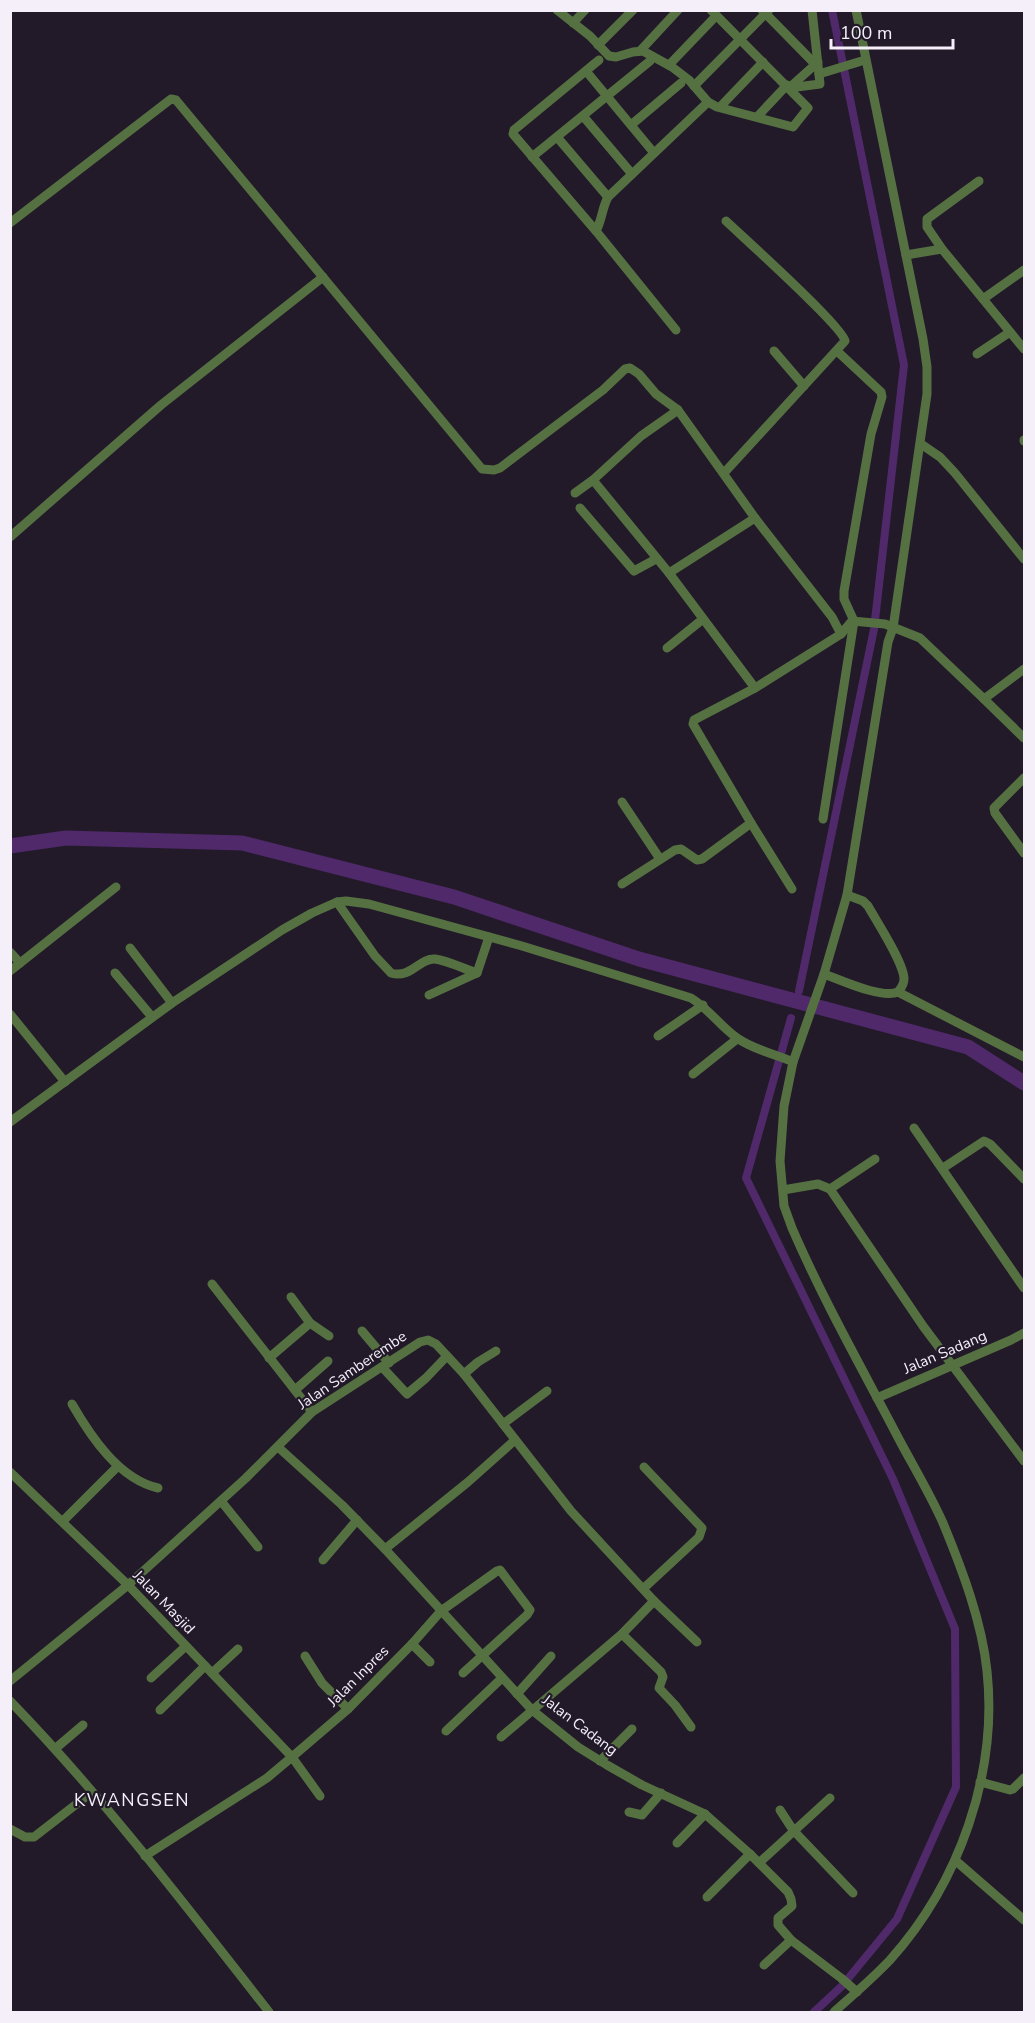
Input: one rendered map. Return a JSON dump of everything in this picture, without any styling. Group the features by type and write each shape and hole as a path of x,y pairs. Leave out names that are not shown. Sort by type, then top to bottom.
{"street":[{"path":"557,10 613,57 640,51 678,10"},
{"path":"573,23 585,10"},
{"path":"598,45 633,10"},
{"path":"788,86 820,84 812,10"},
{"path":"834,2013 854,1990 890,1959 910,1934 956,1861 980,1782 989,1734 987,1671 976,1612 943,1523 801,1250 784,1206 780,1161 781,1131 790,1060 854,897 889,626 921,444 927,394 927,367 923,339 863,61 856,10"},
{"path":"694,86 766,12 820,68"},
{"path":"640,51 669,65 694,86 708,102 720,107 793,127 808,108 713,13 669,65"},
{"path":"599,60 514,130 513,134 676,330"},
{"path":"532,157 650,61"},
{"path":"757,117 788,86 820,68 863,61"},
{"path":"720,107 763,62"},
{"path":"586,71 654,153"},
{"path":"631,125 681,83"},
{"path":"10,223 171,99 176,100 482,469 500,468 630,368 639,374 656,394 678,410 755,518 832,617 841,634"},
{"path":"596,231 608,197 708,102"},
{"path":"583,116 632,174"},
{"path":"557,137 608,197"},
{"path":"979,181 927,219 927,227 942,249 1024,349"},
{"path":"724,473 844,344 845,338 726,221"},
{"path":"906,255 942,249"},
{"path":"983,299 1024,270"},
{"path":"10,537 161,405 323,277"},
{"path":"977,354 1010,332"},
{"path":"774,351 804,386"},
{"path":"823,819 855,621 844,599 844,591 870,434 882,394 837,351"},
{"path":"575,493 641,436 678,410"},
{"path":"921,444 940,457 955,472 1024,559"},
{"path":"592,480 669,573 755,688"},
{"path":"580,508 634,571 640,570 656,559"},
{"path":"669,573 755,518"},
{"path":"832,617 889,626 912,634 927,643 1024,738"},
{"path":"667,648 703,619"},
{"path":"792,889 693,722 755,688 841,634 855,621"},
{"path":"984,699 1024,669"},
{"path":"1024,778 997,803 994,810 1024,853"},
{"path":"622,802 660,859"},
{"path":"622,884 675,850 681,849 697,860 702,859 751,823"},
{"path":"10,971 116,887"},
{"path":"824,974 871,991 891,994 898,992 904,983 899,963 868,906 854,897"},
{"path":"11,1121 152,1017 282,930 312,913 337,902 346,901 369,904 489,937 692,998 737,1039 790,1060"},
{"path":"337,902 384,968 391,973 404,974 434,959 477,973"},
{"path":"429,995 477,973 489,937"},
{"path":"130,948 172,1003"},
{"path":"10,952 20,963"},
{"path":"116,973 152,1017"},
{"path":"898,992 1024,1057"},
{"path":"658,1036 702,1005"},
{"path":"10,1014 65,1082"},
{"path":"693,1074 737,1039"},
{"path":"914,1128 1024,1288"},
{"path":"943,1168 984,1141 990,1144 1024,1179"},
{"path":"830,1189 875,1160"},
{"path":"783,1190 818,1184 830,1189 923,1326 1024,1461"},
{"path":"212,1284 312,1412"},
{"path":"291,1297 310,1323 329,1336"},
{"path":"269,1358 310,1323"},
{"path":"362,1330 407,1394 447,1356"},
{"name":"Jalan Sadang","path":"877,1398 1024,1333"},
{"name":"Jalan Samberembe","path":"10,1681 128,1585 221,1501 312,1412 428,1340 436,1344 464,1374 571,1511 654,1601 697,1642"},
{"path":"464,1374 496,1351"},
{"path":"295,1390 328,1361"},
{"path":"503,1424 547,1392"},
{"path":"72,1404 85,1426 118,1466 147,1485 158,1488"},
{"path":"386,1549 515,1440"},
{"name":"Jalan Cadang","path":"278,1447 386,1549 532,1710 578,1747 600,1761 642,1785 705,1814 750,1854 788,1892 792,1902 792,1906 778,1918 777,1922 791,1940 854,1990"},
{"path":"63,1521 118,1466"},
{"path":"644,1467 702,1528 699,1537 644,1588"},
{"path":"10,1487 14,1475"},
{"name":"Jalan Masjid","path":"14,1475 128,1585 292,1758 320,1796"},
{"path":"221,1501 258,1547"},
{"path":"322,1560 357,1520"},
{"name":"Jalan Inpres","path":"145,1856 267,1778 292,1758 348,1709 441,1611 497,1570 502,1571 530,1610 483,1654"},
{"path":"501,1737 622,1634 654,1601"},
{"path":"622,1634 661,1672 663,1677 659,1688 691,1727"},
{"path":"412,1644 430,1662"},
{"path":"151,1678 186,1646"},
{"path":"160,1710 208,1670 238,1649"},
{"path":"463,1673 483,1654"},
{"path":"305,1656 322,1683 348,1709"},
{"path":"517,1694 551,1656"},
{"path":"447,1731 502,1678"},
{"path":"10,1701 56,1748 269,2013"},
{"path":"56,1748 83,1725"},
{"path":"600,1761 632,1730"},
{"path":"980,1782 1010,1790 1024,1778"},
{"path":"10,1829 25,1837 34,1837 92,1792"},
{"path":"629,1812 642,1815 661,1794"},
{"path":"759,1863 830,1798"},
{"path":"780,1810 793,1830 853,1893"},
{"path":"677,1843 705,1814"},
{"path":"707,1896 750,1854"},
{"path":"956,1861 1024,1920"},
{"path":"764,1965 791,1940"}],"waterway":[{"path":"799,991 874,629 904,365 832,10"},
{"path":"10,846 66,838 242,843 454,897 639,959 968,1047 1024,1083"},
{"path":"791,1018 746,1178 893,1479 955,1629 956,1787 897,1919 842,1986 814,2012"}],"district":[{"name":"KWANGSEN","path":"132,1800"}]}
